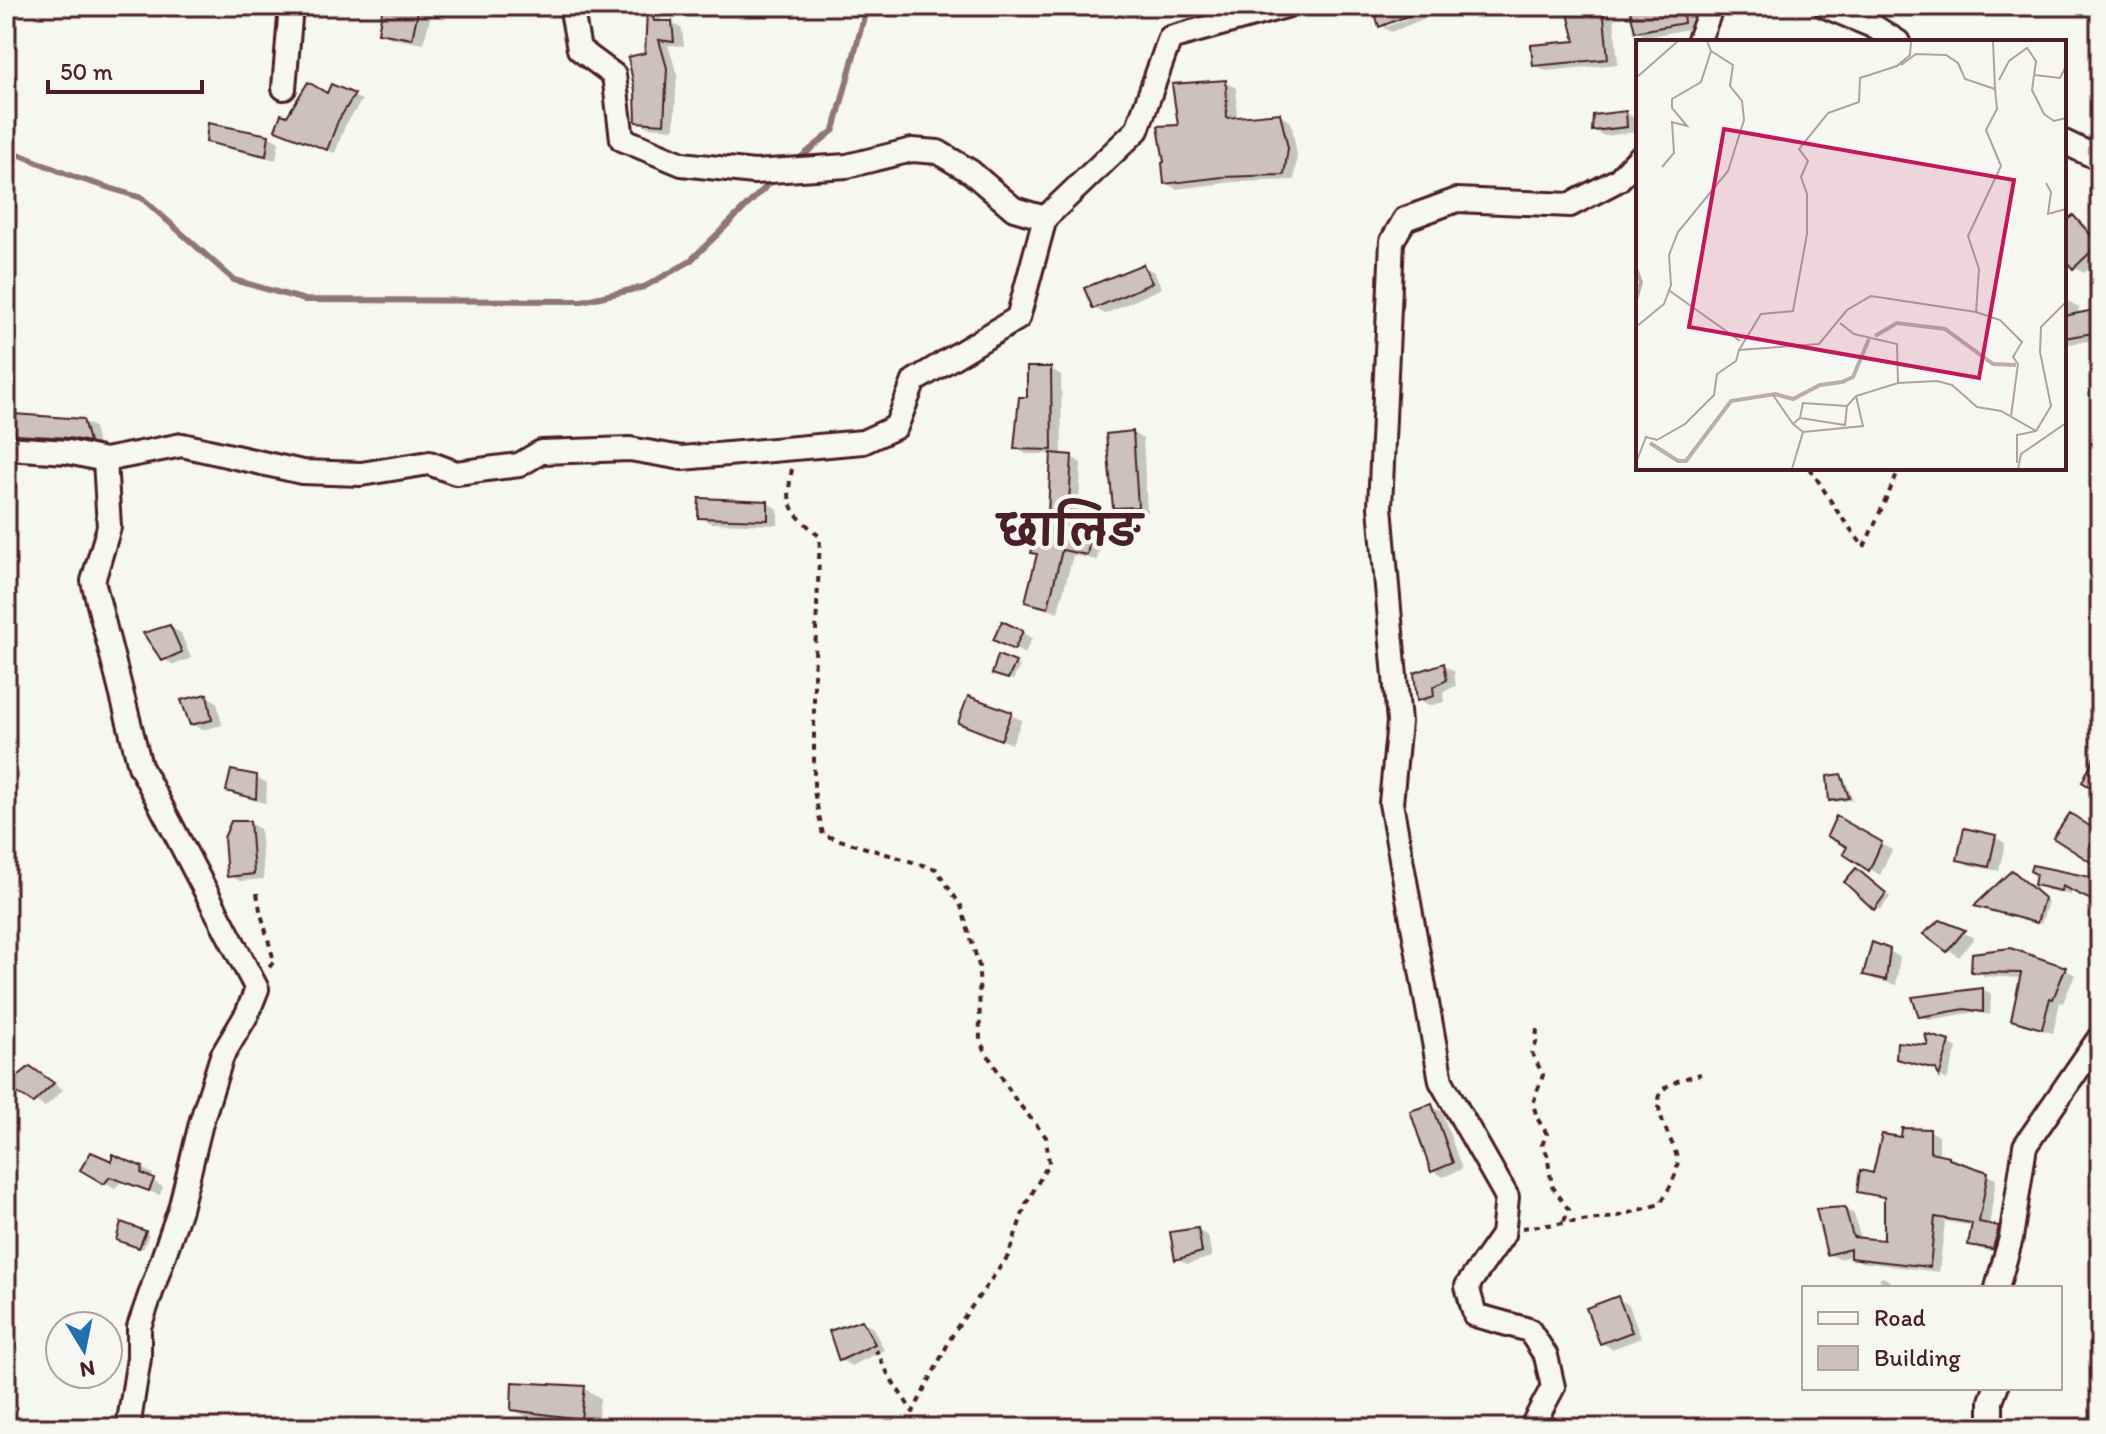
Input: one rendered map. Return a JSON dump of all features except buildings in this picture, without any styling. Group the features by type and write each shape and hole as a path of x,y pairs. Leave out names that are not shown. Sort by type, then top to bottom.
{"street":[{"path":"284,88 291,6"},
{"path":"571,6 579,49 614,75 622,139 682,164 754,172 847,166 912,150 938,152 971,172 1014,209 1045,218"},
{"path":"6,448 68,452 105,460 182,445 302,472 361,474 429,463 456,473 519,465 541,452 630,449 682,458 863,442 896,427 914,381 1018,318 1045,218 1137,130 1170,38 1286,6"},
{"path":"1699,40 1712,6"},
{"path":"1825,6 1873,26 1895,40"},
{"path":"2066,143 2100,159"},
{"path":"1531,1428 1553,1387 1546,1356 1529,1330 1475,1315 1467,1286 1503,1235 1507,1197 1441,1081 1391,803 1399,722 1380,507 1392,241 1405,219 1457,200 1570,205 1618,180 1636,161"},
{"path":"105,460 109,527 93,581 140,766 257,989 247,1014 222,1056 201,1123 180,1209 139,1327 139,1358 128,1428"},
{"path":"1998,1286 2011,1238 2025,1146 2100,1037"},
{"path":"1991,1428 1991,1401 1995,1390"}],"path":[{"path":"796,447 788,490 791,511 820,537 814,678 814,791 823,835 936,869 961,906 979,966 980,1042 1015,1099 1046,1137 1049,1163 1026,1204 1008,1256 955,1330 913,1412 876,1350"},
{"path":"1811,470 1864,547 1897,470"},
{"path":"257,893 274,961 257,989"},
{"path":"1537,1029 1532,1053 1543,1075 1533,1103 1537,1118 1547,1134 1542,1145 1547,1154 1552,1186 1569,1210 1563,1223"},
{"path":"1504,1225 1522,1228 1615,1217 1660,1204 1671,1185 1678,1160 1659,1112 1659,1097 1667,1085 1701,1074"}],"waterway":[{"path":"795,162 834,130 867,6"},
{"path":"6,149 74,177 142,198 234,280 305,300 582,301 644,287 689,262 774,179"}],"district":[{"name":"छालिङ","path":"1070,530"}]}
